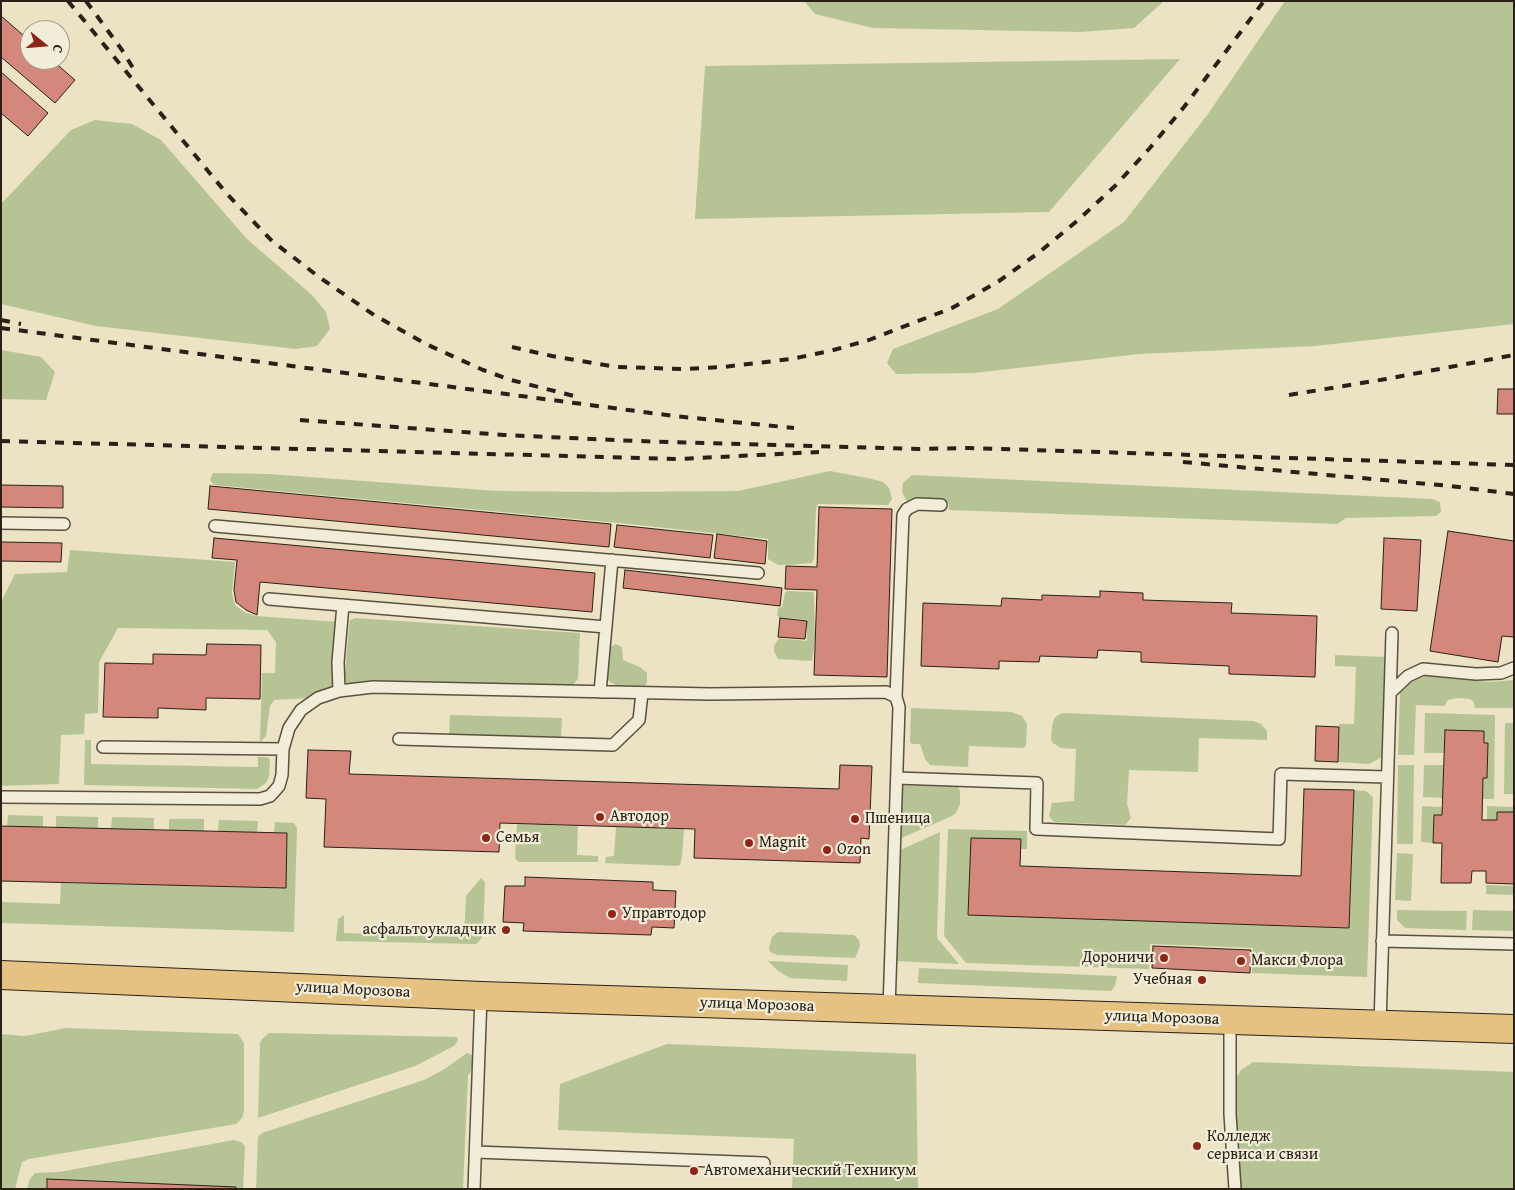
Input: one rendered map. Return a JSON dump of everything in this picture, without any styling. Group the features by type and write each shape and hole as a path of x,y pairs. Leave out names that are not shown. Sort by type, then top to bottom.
{"main road":[{"name":"улица Морозова","path":"1,976 481,996 1514,1028"}],"lane":[{"path":"889,1009 899,708 896,697 903,515 907,509 917,504 942,505"},
{"path":"1,523 64,524"},
{"path":"215,526 758,573"},
{"path":"600,692 612,560"},
{"path":"269,599 606,627"},
{"path":"338,691 338,662 343,605"},
{"path":"1380,1024 1392,633"},
{"path":"1390,693 1408,676 1423,670 1476,674 1501,673 1514,668"},
{"path":"1,797 260,799 270,796 279,786 282,775 283,749 289,728 301,710 318,698 338,691 373,687 642,693 886,692 896,697"},
{"path":"399,739 613,745 639,720 642,693"},
{"path":"103,747 283,749"},
{"path":"897,778 1038,783 1036,829 1279,839 1281,774 1387,777"},
{"path":"1382,941 1514,944"},
{"path":"474,1189 481,996"},
{"path":"1230,1020 1230,1114 1235,1189"},
{"path":"476,1152 764,1163"}],"green space":[{"path":"804,1 1164,1 1134,28 1081,32 873,28 815,14"},
{"path":"1285,1 1514,1 1514,324 1315,346 1139,354 974,373 896,374 887,363 893,349 998,309 1124,222 1208,114"},
{"path":"1180,59 1049,212 695,219 705,66"},
{"path":"95,120 132,124 161,140 247,239 312,295 326,312 330,329 317,346 296,349 96,326 1,304 1,204 71,130"},
{"path":"1,350 41,357 55,372 46,400 1,399"},
{"path":"830,471 883,482 889,488 892,499 888,505 818,504 812,563 786,565 778,565 768,559 768,539 214,485 210,480 213,473 269,474 498,491 738,491"},
{"path":"912,475 1432,499 1440,502 1441,512 1436,516 1346,518 1337,524 949,510 949,504 944,501 907,502 902,492 903,483"},
{"path":"70,550 235,562 232,593 235,605 244,612 256,616 338,622 334,690 313,698 274,700 270,706 266,736 260,742 262,673 275,673 276,642 267,630 118,628 99,662 98,713 85,714 84,734 61,735 59,784 1,786 1,602 15,574 67,572"},
{"path":"787,591 814,593 815,640 812,661 778,659 774,651 774,646 779,638 807,641 807,620 779,617 777,615 778,608 782,607"},
{"path":"355,618 580,633 578,679 572,686 373,681 344,684 350,620"},
{"path":"616,644 622,647 623,660 640,667 647,673 645,686 616,685 607,678 610,647"},
{"path":"1335,655 1386,657 1384,756 1369,764 1338,762 1339,724 1354,724 1356,667 1335,666"},
{"path":"1425,676 1490,682 1514,680 1514,708 1475,708 1473,701 1470,699 1458,698 1448,700 1444,706 1416,705 1414,755 1398,755 1400,693 1412,682"},
{"path":"911,708 1011,712 1022,716 1027,724 1026,746 1023,748 969,746 968,767 930,765 925,759 920,744 912,744 910,742"},
{"path":"1063,713 1253,721 1261,724 1267,731 1267,740 1199,738 1198,772 1129,770 1127,804 1131,818 1125,825 1054,822 1049,816 1052,803 1074,801 1076,749 1061,748 1051,740 1054,719"},
{"path":"1425,713 1495,715 1494,799 1483,799 1483,778 1487,778 1488,743 1484,743 1484,731 1445,730 1444,753 1424,753"},
{"path":"450,715 562,718 561,739 449,736"},
{"path":"1505,723 1514,723 1514,794 1504,794"},
{"path":"85,740 91,740 91,764 258,767 258,757 266,757 269,758 270,762 269,777 266,783 257,789 84,785"},
{"path":"1398,765 1414,765 1413,844 1397,844"},
{"path":"1424,765 1444,765 1443,798 1423,797"},
{"path":"900,785 958,787 960,791 960,804 956,813 952,816 899,839"},
{"path":"1354,790 1366,791 1373,797 1367,977 1252,973 1253,948 1150,944 1149,969 966,963 944,936 948,829 1027,831 1027,849 1020,849 1020,839 971,838 968,915 1349,928"},
{"path":"1422,806 1443,807 1442,815 1434,815 1433,843 1421,842"},
{"path":"1487,806 1514,807 1514,812 1497,820 1487,820"},
{"path":"8,815 43,816 43,827 7,826"},
{"path":"56,816 98,817 98,828 56,827"},
{"path":"112,817 154,818 154,830 111,829"},
{"path":"169,819 204,819 204,831 169,830"},
{"path":"219,820 258,821 257,832 218,831"},
{"path":"275,822 294,823 297,828 294,932 1,923 1,902 60,904 61,883 285,888 287,833 274,832"},
{"path":"517,824 578,826 577,855 598,856 598,862 520,862 515,857"},
{"path":"616,827 684,829 680,865 605,863 606,857 614,856"},
{"path":"940,832 937,938 959,964 895,961 898,851"},
{"path":"1397,853 1413,854 1411,901 1395,900"},
{"path":"481,878 485,882 483,934 476,944 336,941 338,919 344,915 344,933 464,937 466,896"},
{"path":"1486,885 1514,886 1514,895 1486,894"},
{"path":"1397,910 1467,911 1466,930 1405,928 1397,920"},
{"path":"1473,910 1514,911 1514,931 1472,930"},
{"path":"778,932 854,935 859,940 860,946 855,958 777,955 770,952 769,947 772,937"},
{"path":"768,961 848,965 847,981 790,978 778,971"},
{"path":"919,968 1117,976 1115,986 1111,991 918,983"},
{"path":"66,1028 238,1034 244,1043 244,1111 242,1118 236,1124 29,1159 22,1162 15,1189 1,1189 1,1034 25,1036"},
{"path":"269,1033 457,1037 458,1040 454,1046 415,1066 258,1118 260,1043"},
{"path":"667,1044 916,1054 918,1189 792,1189 794,1139 558,1130 560,1084"},
{"path":"467,1053 472,1055 473,1067 468,1076 463,1189 256,1189 258,1137 262,1133 424,1080 443,1070"},
{"path":"1253,1062 1514,1072 1514,1189 1241,1189 1235,1090 1236,1078 1241,1070"},
{"path":"234,1140 241,1142 245,1146 243,1189 47,1180 47,1189 27,1189 30,1179 35,1173 59,1172"}],"building":[{"path":"1,16 20,32 20,70 64,70 75,80 55,103 1,57"},
{"path":"1,72 48,113 28,136 1,113"},
{"path":"1498,389 1514,389 1514,414 1497,414"},
{"path":"1,485 63,486 63,508 1,507"},
{"path":"210,486 611,524 609,547 208,509"},
{"path":"819,507 892,509 887,677 814,675 817,590 785,589 786,566 817,567"},
{"path":"617,525 713,535 710,558 614,547"},
{"path":"1448,531 1514,541 1514,637 1502,636 1498,662 1430,651"},
{"path":"717,534 767,541 765,564 714,558"},
{"path":"214,538 595,573 592,612 260,582 257,615 246,610 236,602 234,590 237,560 212,558"},
{"path":"1384,538 1421,540 1417,611 1381,609"},
{"path":"1,542 62,543 61,562 1,561"},
{"path":"625,570 782,588 780,606 623,588"},
{"path":"1100,591 1143,593 1143,600 1232,603 1231,613 1317,616 1315,677 1229,674 1229,666 1141,662 1141,652 1098,650 1097,658 1040,656 1039,662 999,661 999,669 921,666 923,603 1001,606 1002,598 1042,600 1042,595 1100,597"},
{"path":"780,618 807,621 805,639 778,637"},
{"path":"207,644 261,645 260,699 206,698 206,710 158,708 158,718 103,717 105,663 153,664 153,654 206,655"},
{"path":"1316,726 1339,727 1338,762 1315,761"},
{"path":"1445,730 1484,731 1484,743 1488,743 1487,778 1483,778 1482,820 1497,820 1497,812 1514,812 1514,884 1486,883 1486,871 1472,871 1471,883 1441,883 1442,843 1433,843 1434,815 1442,815"},
{"path":"308,750 351,751 349,774 839,789 840,765 872,766 869,839 861,838 860,863 694,858 695,829 500,823 499,852 324,847 326,799 306,798"},
{"path":"1304,789 1354,790 1349,928 968,915 971,838 1021,839 1020,866 1301,876"},
{"path":"1,826 287,833 286,888 1,881"},
{"path":"525,877 653,882 653,890 676,891 674,928 652,927 651,935 523,931 524,923 503,922 505,886 525,886"},
{"path":"1153,946 1251,950 1250,973 1152,968"},
{"path":"47,1179 236,1187 236,1189 47,1189"}],"railway":[{"path":"68,1 227,194 272,241 319,277 374,315 428,345 483,370 511,380 578,397"},
{"path":"86,1 122,50 136,73"},
{"path":"512,347 616,367 684,369 723,367 791,359 830,351 869,340 952,308 999,281 1037,254 1115,186 1184,107 1264,1"},
{"path":"1,320 21,324"},
{"path":"1,328 674,416 794,428"},
{"path":"1289,395 1514,355"},
{"path":"300,420 504,435 637,441 919,449 969,448 1514,465"},
{"path":"1,441 679,459 819,452"},
{"path":"1183,462 1450,486 1514,494"}],"place":[{"name":"Автодор","path":"600,817"},
{"name":"Пшеница","path":"855,819"},
{"name":"Семья","path":"486,838"},
{"name":"Magnit","path":"749,843"},
{"name":"Ozon","path":"827,850"},
{"name":"Управтодор","path":"612,914"},
{"name":"асфальтоукладчик","path":"506,930"},
{"name":"Дороничи","path":"1164,958"},
{"name":"Макси Флора","path":"1241,961"},
{"name":"Учебная","path":"1202,980"},
{"name":"Колледж сервиса и связи","path":"1197,1146"},
{"name":"Автомеханический Техникум","path":"694,1171"}]}
